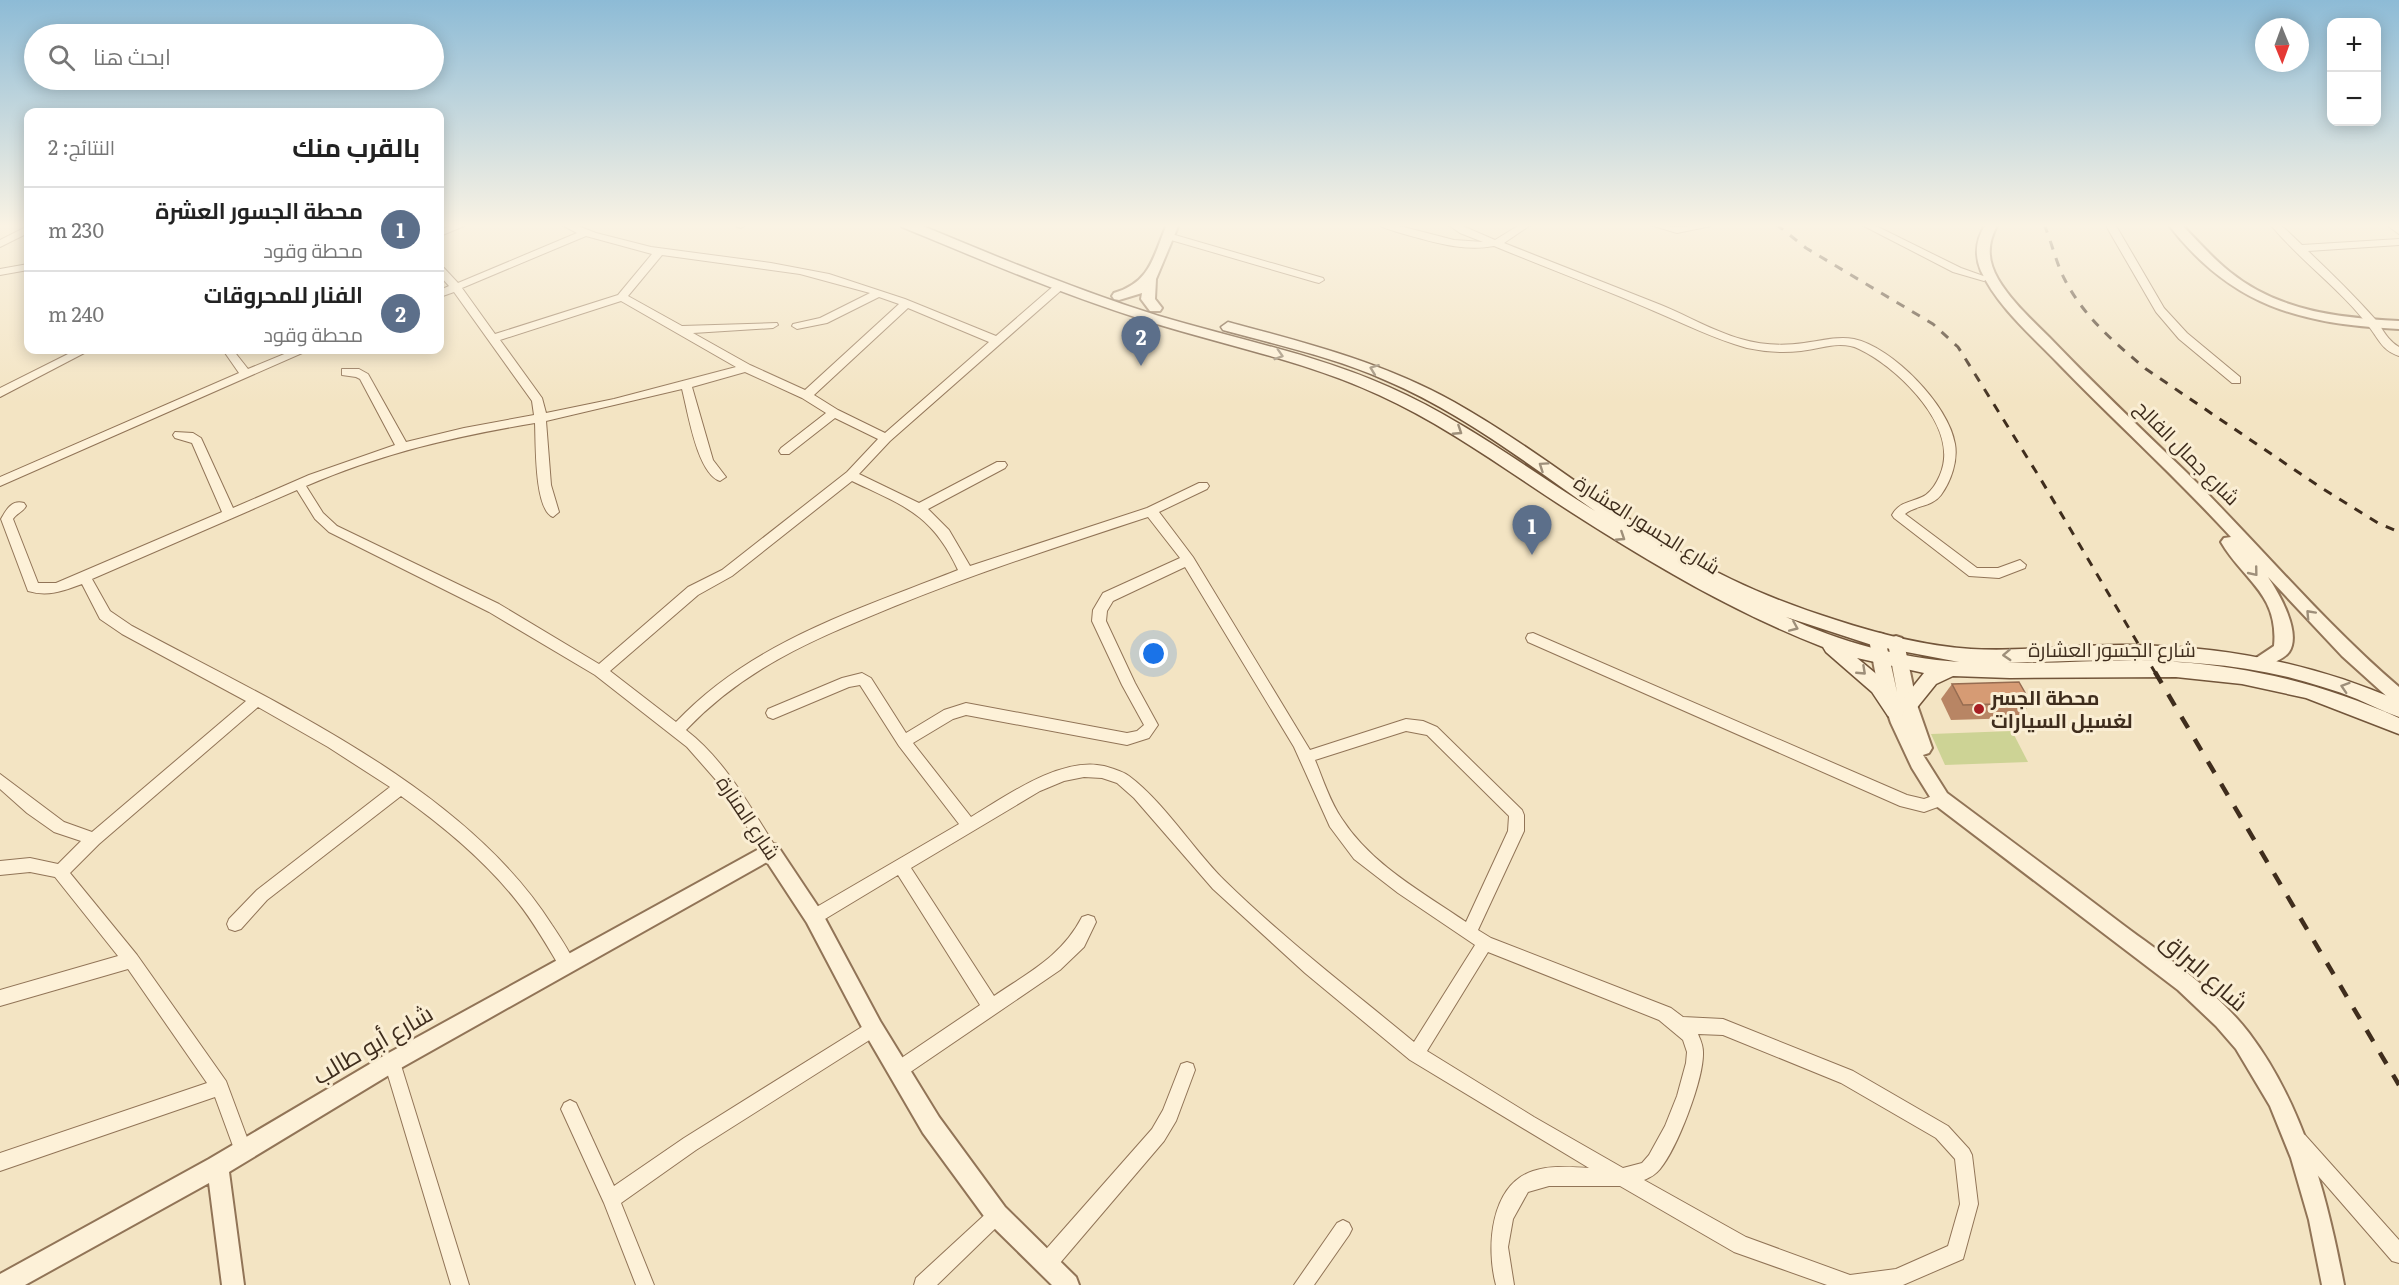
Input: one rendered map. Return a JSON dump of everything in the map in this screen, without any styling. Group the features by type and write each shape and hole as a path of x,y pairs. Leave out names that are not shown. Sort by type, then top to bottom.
{"main road":[{"name":"شارع الجسور العشارة","path":"1082,284 1155,308 1342,358 1405,382 1511,444 1682,560 1739,589 1826,624 1877,639 1897,652 1951,669 2020,672 2138,668 2222,672 2313,693 2350,705 2399,726"},
{"name":"شارع الجسور العشارة","path":"1061,285 1140,315 1318,367 1383,390 1443,421 1694,581 1821,639 1879,657 1897,652 1969,655 2167,652 2262,663 2356,690 2399,709"},
{"path":"1821,639 1853,663 1902,708 1929,679 1951,669"}],"street":[{"path":"453,284 538,401 546,497 553,512"},
{"path":"444,292 463,284"},
{"path":"494,338 622,297 633,284"},
{"path":"850,284 998,341"},
{"path":"1119,296 1136,291 1144,284"},
{"path":"1149,284 1148,298 1155,308"},
{"path":"1595,284 1736,342 1775,348 1848,342 1876,353 1901,373 1928,401 1946,432 1949,443 1950,460 1941,485 1934,495 1902,509 1898,515 1974,573 1999,573 2020,565"},
{"name":"شارع جمال الفالح","path":"1989,284 2004,304 2215,524 2262,582 2283,617 2285,635 2282,649 2262,663"},
{"name":"شارع جمال الفالح","path":"1994,284 2002,295 2209,504 2331,636 2366,670 2399,697"},
{"path":"2145,284 2160,310 2183,336 2235,380"},
{"path":"2239,284 2256,295 2299,311 2373,324 2399,325"},
{"path":"2337,284 2373,324 2387,345 2399,352"},
{"path":"600,671 693,591 727,573 851,475 886,438 1061,285"},
{"path":"797,326 823,321 877,294"},
{"path":"622,297 746,368 806,395 834,413 886,438"},
{"path":"806,395 906,304"},
{"path":"680,330 773,326"},
{"path":"0,393 76,354"},
{"path":"231,354 245,373"},
{"path":"0,482 293,354"},
{"path":"21,506 12,510 7,519 33,586 43,589 57,588 85,578 299,484 402,446 453,433 591,408 746,368"},
{"path":"346,372 359,373 364,377 402,446"},
{"path":"686,385 706,461 720,477"},
{"path":"785,451 834,413"},
{"path":"179,435 193,437 197,441 229,513"},
{"path":"920,508 1001,465"},
{"path":"851,475 920,508 937,522 955,547 966,572"},
{"name":"شارع المنارة","path":"299,484 319,516 333,529 494,608 600,671 692,743 728,784 814,917 873,1028 900,1069 931,1125 997,1215 1068,1285"},
{"path":"676,731 720,689 773,654 876,607 966,572 1151,511 1203,486"},
{"path":"1151,511 1188,560 1306,757 1335,822 1359,854 1403,888 1485,943 1665,1014 1682,1025 1691,1037 1695,1051 1691,1081 1662,1154 1647,1170 1624,1176 1542,1179 1523,1186 1512,1200 1499,1235 1499,1258 1505,1285"},
{"path":"904,742 949,714 966,709 1127,738 1141,737 1148,732 1150,725 1099,621 1100,610 1108,597 1188,560"},
{"path":"85,578 105,615 127,630 343,750 401,787 463,835 515,886 567,963"},
{"path":"1533,638 1905,801 1924,806 1941,799"},
{"name":"شارع البراق","path":"1877,639 1879,657 1902,708 1938,777 1978,828"},
{"name":"شارع البراق","path":"1897,652 1902,708 1917,760 1941,799 2185,983 2215,1010 2242,1041 2266,1078 2298,1140 2321,1214 2333,1285"},
{"path":"773,713 848,682 862,679 904,742 969,826"},
{"path":"60,872 255,700"},
{"path":"1306,757 1406,725 1423,727 1440,738 1513,809 1517,815 1516,831 1469,933"},
{"path":"814,917 1035,788 1062,775 1084,771 1102,772 1122,779 1139,794 1218,884 1311,968 1416,1054 1528,1123 1741,1245 1850,1284 1897,1278 1956,1252 1969,1204 1963,1155 1942,1132 1847,1077 1723,1027 1682,1025"},
{"path":"0,780 32,808 59,827 94,840"},
{"path":"235,924 262,895 401,787"},
{"name":"شارع أبو طالب","path":"2,1285 217,1167 393,1062 771,851"},
{"path":"0,867 12,864 46,866 60,872 131,960 220,1087 243,1151"},
{"path":"901,866 991,1007"},
{"path":"900,1069 1054,965 1077,942 1088,922"},
{"path":"1416,1054 1485,943"},
{"path":"0,998 131,960"},
{"path":"611,1199 690,1144 873,1028"},
{"path":"393,1062 460,1285"},
{"path":"1047,1263 1158,1135 1170,1115 1187,1070"},
{"path":"0,1162 220,1087"},
{"path":"570,1109 611,1199 645,1285"},
{"path":"2298,1140 2399,1254"},
{"path":"217,1167 233,1285"},
{"path":"923,1285 997,1215"},
{"path":"1303,1285 1343,1229"}],"green space":[{"path":"2012,731 2028,762 1945,765 1931,734"}],"building":[{"path":"2019,682 2031,703 1963,705 1952,684"}],"railway":[{"path":"1866,284 1933,324 1958,347 2040,478 2156,674"},
{"path":"2067,284 2081,306 2101,329 2146,369 2320,487 2378,523 2399,532"},
{"path":"2155,672 2399,1085"}],"place":[{"name":"الفنار للمحروقات","path":"1141,366"},
{"name":"محطة الجسور العشرة","path":"1532,555"},
{"name":"محطة الجسر لغسيل السيارات","path":"1979,709"}]}
